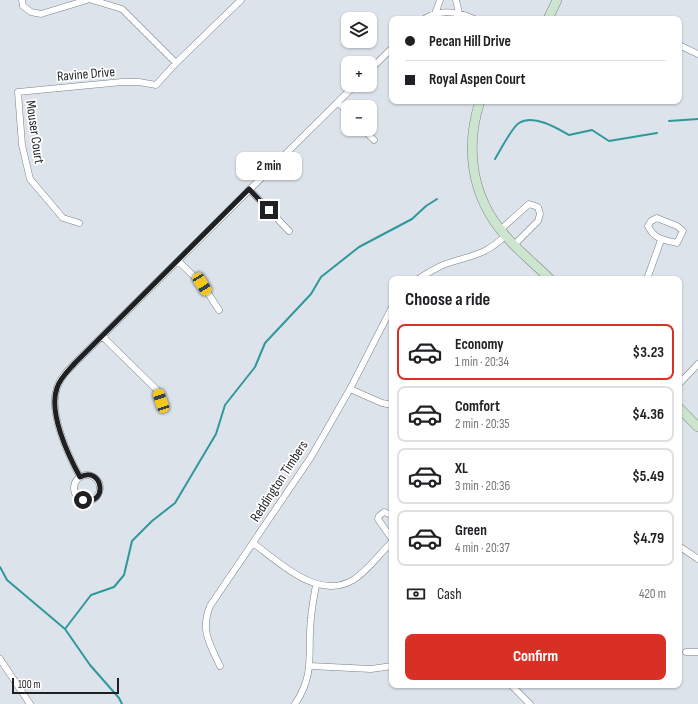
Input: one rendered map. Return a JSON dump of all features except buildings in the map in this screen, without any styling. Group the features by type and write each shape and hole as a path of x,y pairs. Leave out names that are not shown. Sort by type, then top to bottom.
{"street":[{"path":"22,0 24,6 31,12 42,14 87,0"},
{"path":"92,0 122,9 176,63 241,0"},
{"path":"435,14 440,0"},
{"path":"456,0 460,13"},
{"path":"549,16 557,0"},
{"path":"431,16 446,12 460,13 467,16"},
{"path":"682,46 698,54"},
{"path":"377,63 389,51"},
{"name":"Ravine Drive","path":"18,92 128,82 139,82 156,86 176,63"},
{"name":"Mouser Court","path":"18,92 22,145 30,179 63,218 79,222"},
{"path":"80,477 73,464 54,407 56,390 59,383 71,367 348,92"},
{"path":"338,102 341,105"},
{"path":"479,104 473,126 473,173 492,218 502,233 547,276"},
{"path":"370,136 374,140"},
{"path":"249,189 289,231"},
{"path":"424,276 442,266 484,252 493,247 502,233 529,204 538,207 540,214 538,221 514,244"},
{"path":"657,218 677,226 683,231 677,243 661,240 652,233 648,226 651,221 657,218"},
{"path":"648,276 661,240"},
{"path":"178,261 202,284 219,310"},
{"name":"Reddington Timbers","path":"220,666 205,633 206,615 214,598 311,457 350,389 389,313"},
{"path":"102,336 157,390 161,401"},
{"path":"682,381 698,364"},
{"path":"350,389 382,403 389,404"},
{"path":"682,411 698,427"},
{"path":"90,475 97,479 101,487 95,499 87,501 76,495 74,487 80,477 90,475"},
{"path":"389,514 384,512 378,519 389,536"},
{"path":"253,543 298,575 316,584 336,586 353,580 389,543"},
{"path":"682,548 698,559"},
{"path":"296,704 307,684 310,666 311,618 316,584"},
{"path":"686,652 698,652"},
{"path":"0,659 30,704"},
{"path":"310,666 372,669 389,666"},
{"path":"514,688 530,704"}],"waterway":[{"path":"669,121 698,119"},
{"path":"495,159 516,125 531,120 545,123 569,135 592,130 609,141 657,133"},
{"path":"65,629 91,595 114,587 124,575 132,541 152,521 175,503 216,434 225,405 255,367 265,343 311,294 321,277 359,247 412,219 426,206 437,199"},
{"path":"0,567 7,580 65,629 90,665 119,698 122,704"}],"route":[{"path":"83,500 91,501 95,499 101,487 100,483 94,476 85,474 80,477 73,464 54,407 56,390 59,383 75,363 249,189 269,210"}]}
